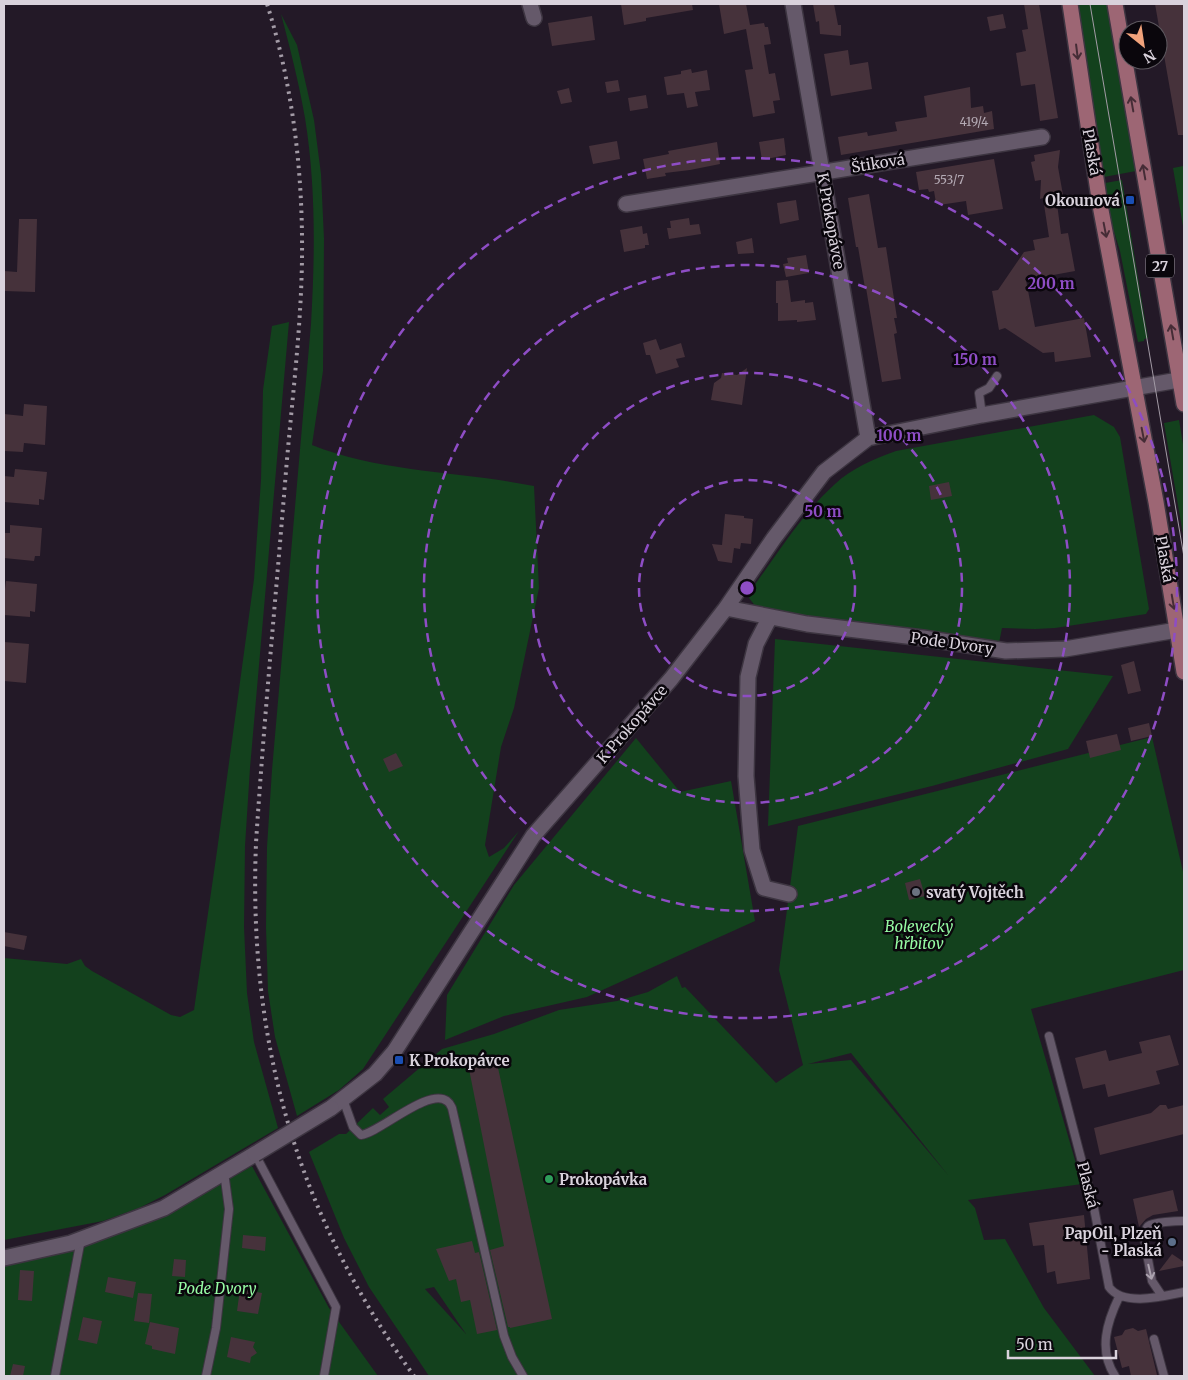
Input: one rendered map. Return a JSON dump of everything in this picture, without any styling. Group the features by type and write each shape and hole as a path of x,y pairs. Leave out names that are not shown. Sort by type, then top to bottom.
{"main road":[{"name":"Plaská","path":"1070,4 1100,205 1156,502 1184,672"},
{"name":"27","path":"1115,4 1182,380 1184,404"}],"street":[{"name":"K Prokopávce","path":"794,4 868,438"},
{"name":"Štiková","path":"626,204 1042,137"},
{"path":"1134,388 1182,380"},
{"name":"K Prokopávce","path":"4,1258 81,1239 164,1208 224,1172 257,1158 337,1104 375,1074 394,1052 533,836 671,680 726,608 774,538 824,472 868,438 1134,388"},
{"name":"Pode Dvory","path":"726,608 807,624 923,638 1006,651 1065,649 1177,630"},
{"path":"770,617 756,644 748,677 746,776 752,850 764,888 789,894"}],"lane":[{"path":"982,416 979,393 989,388 998,376"},
{"name":"Plaská","path":"1049,1036 1092,1200 1107,1281 1113,1293 1119,1296"},
{"path":"337,1104 361,1135 380,1126 408,1108 432,1100 441,1099 448,1101 452,1108 504,1336 522,1376"},
{"path":"257,1158 336,1307 324,1376"},
{"path":"206,1376 216,1328 229,1209 224,1172"},
{"path":"1162,1296 1152,1281 1144,1238 1145,1231 1148,1226 1153,1224 1184,1221"},
{"path":"54,1376 81,1239"},
{"path":"1115,1376 1108,1360 1106,1330 1119,1296 1131,1298 1184,1292"},
{"path":"1154,1338 1164,1376"}],"green space":[{"path":"1078,4 1108,4 1136,171 1104,177"},
{"path":"281,14 297,45 314,120 321,174 324,239 323,371 312,445 366,461 393,466 534,486 539,588 514,708 501,747 485,845 489,857 504,848 519,831 363,1069 339,1090 297,1116 275,1037 268,991 266,927 267,847 311,324 314,221 309,144 305,118"},
{"path":"1183,166 1184,170 1184,232 1173,168"},
{"path":"1122,180 1148,338 1138,342 1120,251 1111,222 1105,183"},
{"path":"289,322 250,768 245,846 244,927 247,993 254,1042 278,1128 165,1195 139,1208 103,1221 4,1240 4,958 67,964 81,959 85,966 92,971 171,1015 180,1017 194,1010 254,579 261,480 263,390 272,326"},
{"path":"1094,415 1114,427 1120,437 1149,609 1146,614 1055,628 1002,628 999,643 772,612 756,607 749,598 754,586 812,507 842,478 864,464 896,451"},
{"path":"1179,420 1184,450 1184,540 1164,423"},
{"path":"775,639 1113,676 1068,749 932,786 768,826"},
{"name":"Bolevecký hřbitov","path":"1152,737 1184,876 1184,970 1031,1009 1082,1184 968,1200 975,1208 984,1240 1005,1239 1044,1308 1095,1376 429,1376 369,1287 344,1238 309,1152 339,1134 346,1134 373,1108 380,1115 389,1107 383,1099 442,1049 494,1034 559,1010 617,1001 648,992 677,976 682,988 685,987 776,1083 803,1065 779,970 798,826","holes":["851,1053 948,1175 851,1060 808,1064","434,1287 466,1334 425,1289"]},
{"path":"636,738 680,792 731,781 755,921 587,997 504,1016 445,1040 447,995 514,885"},
{"name":"Pode Dvory","path":"252,1166 329,1308 378,1376 4,1376 4,1265 167,1215"}],"building":[{"path":"621,4 692,4 693,10 646,18 646,21 624,25"},
{"path":"719,4 746,4 750,25 764,23 765,27 768,27 771,44 764,45 769,74 775,73 780,100 773,101 775,113 753,117 745,70 753,69 746,29 724,34"},
{"path":"813,4 834,4 838,25 841,25 841,36 820,34 819,21 816,22"},
{"path":"1024,4 1039,4 1058,118 1040,121 1035,84 1021,86 1016,53 1026,51 1022,30 1028,29"},
{"path":"1155,4 1184,4 1184,135 1178,135 1167,70 1168,20 1158,20"},
{"path":"1003,14 1006,28 990,31 987,17"},
{"path":"592,16 595,40 552,46 548,23"},
{"path":"848,50 850,65 868,62 872,89 831,96 824,54"},
{"path":"691,69 692,73 707,70 710,90 695,92 698,106 687,108 684,93 667,95 664,77 681,74 681,71"},
{"path":"618,80 620,91 607,93 605,82"},
{"path":"970,87 971,108 983,106 984,113 992,111 994,129 841,155 838,137 867,132 868,136 897,131 895,122 927,117 924,96"},
{"path":"569,88 572,102 561,104 557,91"},
{"path":"646,95 648,108 630,111 628,98"},
{"path":"784,138 786,155 762,160 759,142"},
{"path":"617,141 620,159 593,164 589,146"},
{"path":"717,142 720,164 665,173 666,176 647,179 643,159 669,154 668,151"},
{"path":"1060,150 1058,167 1063,195 1056,196 1061,234 1068,233 1075,271 1026,280 1035,327 1084,318 1091,357 1055,362 1054,352 1043,353 1005,328 999,330 992,291 998,290 1024,252 1035,250 1033,240 1049,237 1043,198 1040,199 1041,180 1035,181 1031,162 1035,161 1034,155"},
{"path":"994,159 1003,209 968,215 966,201 939,205 936,203 934,191 929,192 928,189 919,190 916,172"},
{"path":"869,194 878,248 886,247 897,318 894,318 897,333 894,334 901,379 882,382 848,198"},
{"path":"796,200 799,220 780,224 777,203"},
{"path":"689,218 690,225 699,224 701,234 669,239 667,228 671,228 670,221"},
{"path":"19,219 37,219 35,292 4,291 4,271 17,272"},
{"path":"642,226 643,234 647,233 649,245 645,245 645,248 624,252 620,230"},
{"path":"752,238 754,253 738,254 736,242"},
{"path":"806,255 809,273 786,277 783,264 788,263 787,258"},
{"path":"788,280 791,302 805,300 805,303 813,302 816,320 778,321 776,281"},
{"path":"656,339 660,350 681,343 685,357 676,359 679,367 656,374 650,355 646,355 643,343"},
{"path":"747,368 742,405 711,400 714,383 721,378 722,373 737,375"},
{"path":"24,404 47,406 45,445 24,443 23,452 4,451 4,414 23,416"},
{"path":"15,469 47,472 44,500 39,499 39,505 4,502 4,476 14,477"},
{"path":"949,482 952,496 931,500 929,486"},
{"path":"725,514 753,519 751,544 741,543 740,549 734,548 732,563 718,561 712,544 722,545"},
{"path":"10,525 42,528 40,556 35,556 34,561 4,558 4,533 10,533"},
{"path":"6,581 37,584 35,612 30,611 30,617 4,615 4,589"},
{"path":"4,642 29,644 26,683 4,681"},
{"path":"1134,661 1141,691 1128,694 1121,665"},
{"path":"1149,723 1152,736 1131,741 1128,728"},
{"path":"1117,734 1121,750 1090,758 1086,741"},
{"path":"396,753 403,766 389,772 383,759"},
{"name":"svatý Vojtěch","path":"920,879 925,896 909,900 905,883"},
{"path":"4,932 27,936 24,950 4,946"},
{"path":"1170,1035 1179,1065 1156,1071 1160,1084 1108,1097 1105,1084 1083,1089 1075,1058 1106,1050 1109,1061 1142,1053 1139,1042"},
{"path":"497,1063 552,1319 510,1328 508,1327 490,1250 504,1246 469,1069"},
{"path":"1160,1105 1166,1105 1168,1109 1184,1105 1184,1134 1100,1155 1094,1128 1151,1113"},
{"path":"1173,1190 1178,1211 1153,1215 1146,1219 1139,1227 1133,1199"},
{"path":"1084,1215 1090,1279 1057,1284 1055,1271 1047,1273 1044,1245 1033,1246 1029,1223"},
{"path":"243,1235 266,1237 265,1251 242,1248"},
{"path":"472,1241 475,1253 479,1252 497,1330 477,1334 470,1300 461,1302 456,1279 449,1281 436,1249"},
{"path":"1172,1254 1184,1262 1184,1266 1159,1271"},
{"path":"174,1259 186,1260 185,1277 172,1276"},
{"path":"20,1270 34,1271 32,1301 18,1300"},
{"path":"108,1277 136,1282 133,1298 105,1292"},
{"path":"240,1289 262,1293 258,1314 237,1311"},
{"path":"138,1293 152,1294 149,1323 134,1321"},
{"path":"83,1317 102,1321 97,1344 78,1340"},
{"path":"150,1322 179,1328 175,1354 152,1349 152,1346 145,1344"},
{"path":"1133,1328 1138,1331 1146,1329 1157,1375 1131,1376 1129,1366 1122,1368 1114,1337 1122,1335 1125,1330"},
{"path":"231,1337 255,1342 253,1347 257,1353 251,1357 250,1363 227,1357"},
{"path":"13,1364 25,1366 23,1376 10,1376"}],"tram line":[{"path":"1090,4 1184,557"}],"railway":[{"path":"267,4 284,66 295,130 301,194 302,259 298,339 256,843 256,916 261,987 272,1056 288,1123 310,1189 339,1252 373,1315 414,1376"}],"place":[{"name":"Okounová","path":"1130,200"},
{"name":"svatý Vojtěch","path":"916,892"},
{"name":"K Prokopávce","path":"399,1060"},
{"name":"Prokopávka","path":"549,1179"},
{"name":"PapOil, Plzeň - Plaská","path":"1172,1242"}]}
